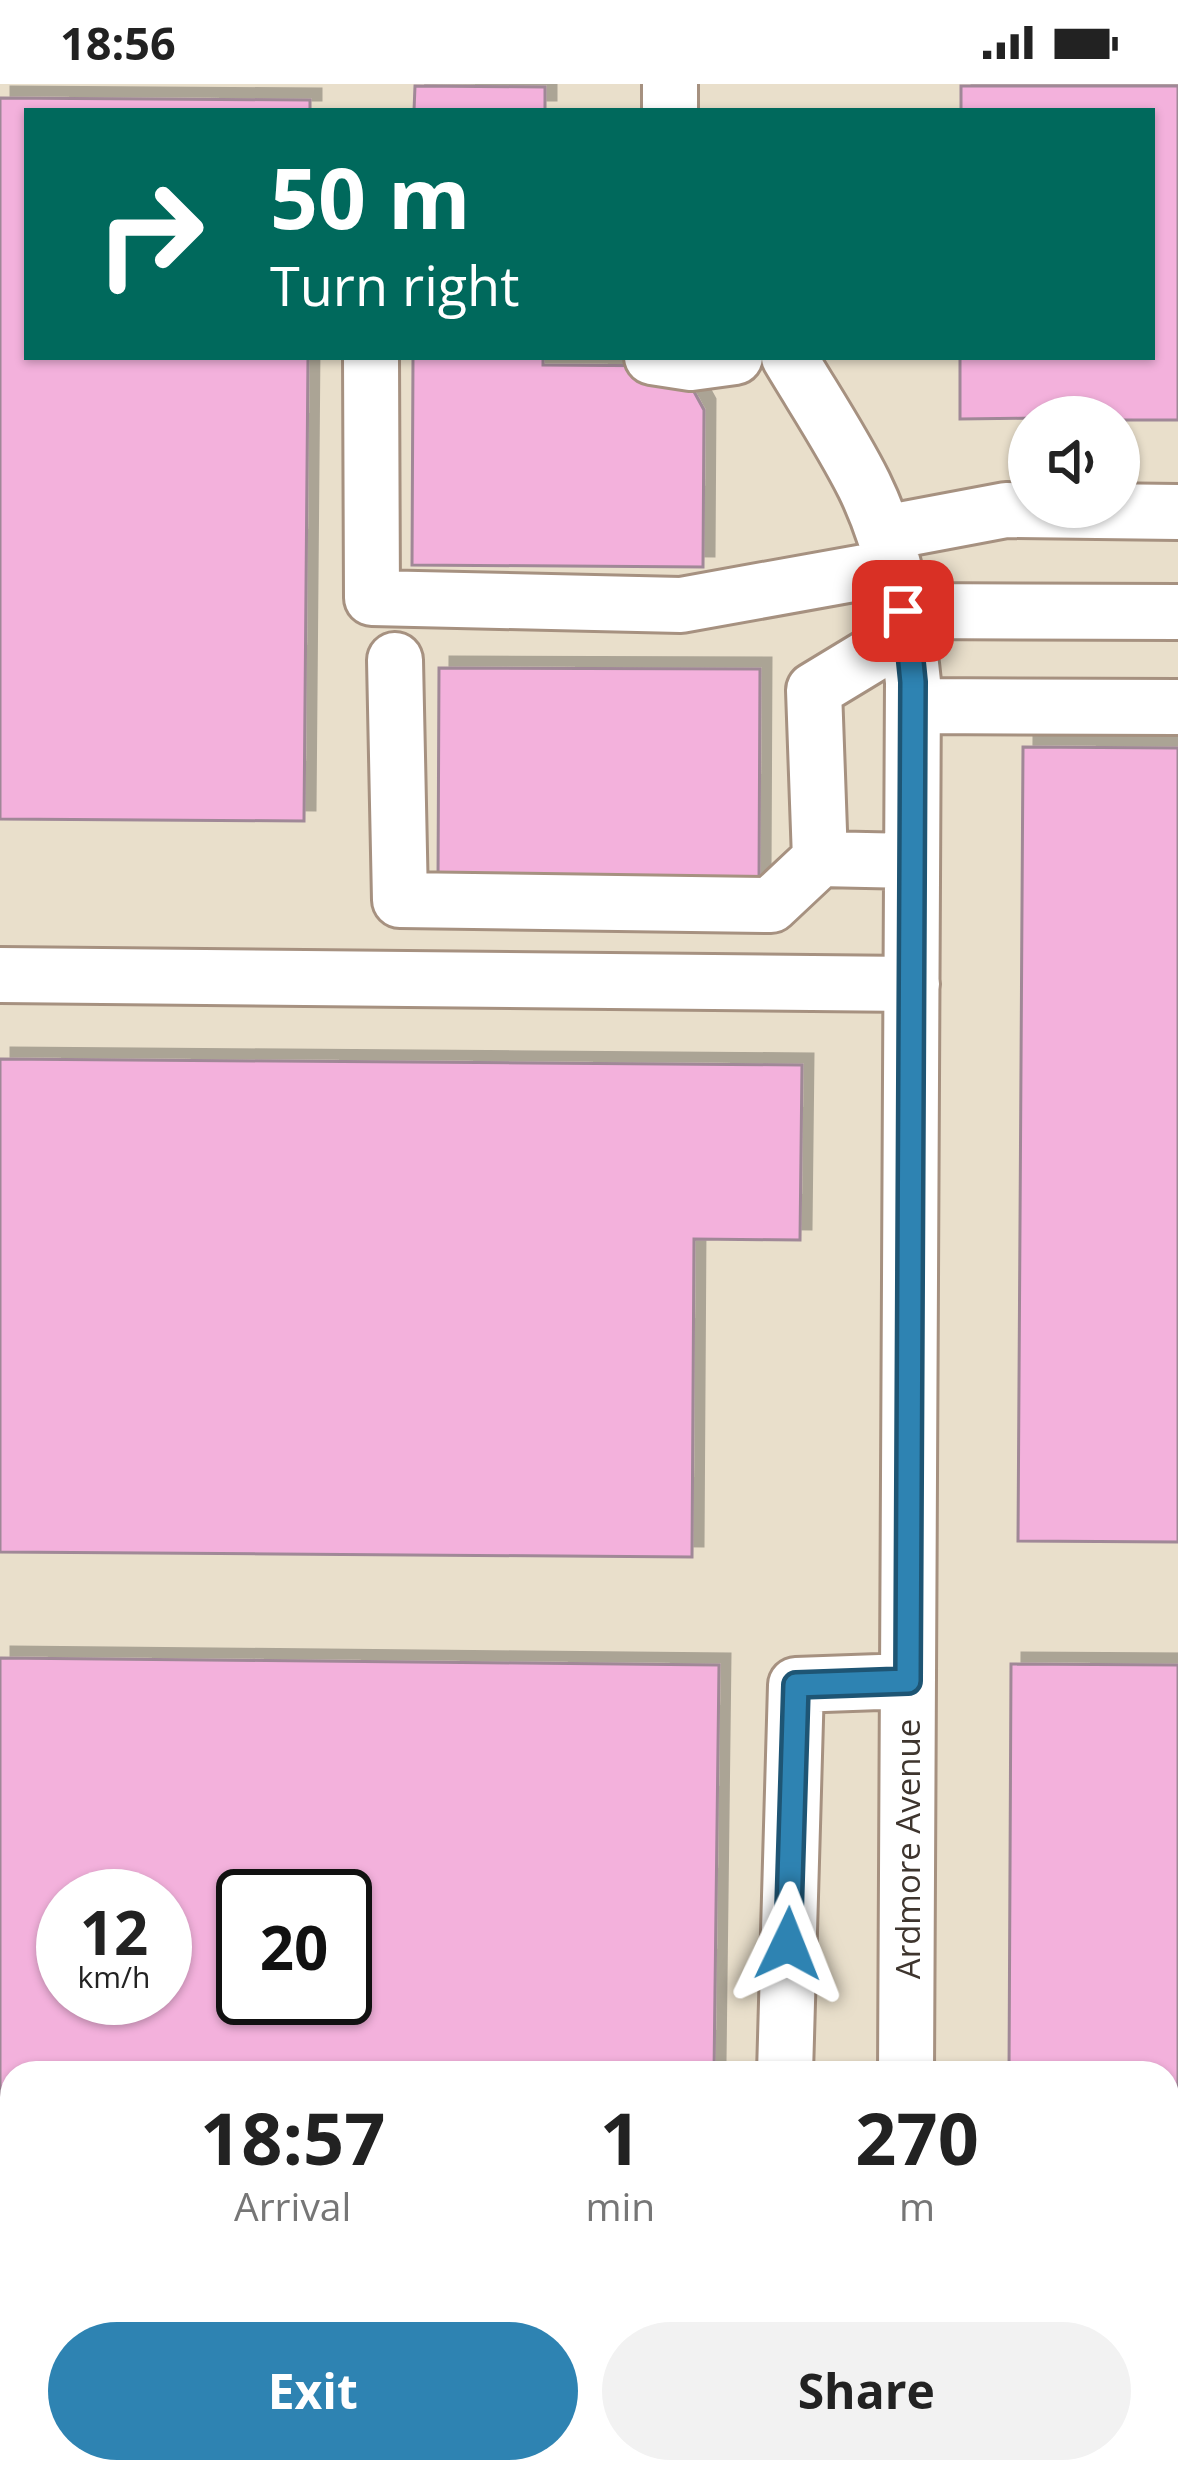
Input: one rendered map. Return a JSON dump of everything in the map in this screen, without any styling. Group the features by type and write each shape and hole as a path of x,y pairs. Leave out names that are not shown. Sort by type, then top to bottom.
{"street":[{"path":"371,360 372,598 681,605 897,586 1178,612"},
{"path":"672,360 713,360"},
{"name":"Ardmore Avenue","path":"791,360 863,484 897,586 913,706 906,2061"},
{"path":"820,859 814,690 897,586 1006,510 1178,512"},
{"path":"395,660 400,900 771,905 820,859 912,861"},
{"path":"913,706 1178,707"},
{"path":"0,975 912,984"},
{"path":"784,2061 796,1685 908,1681"}],"shaded area":[{"path":"0,84 1178,84 1178,2061 0,2061"}],"building":[{"path":"415,86 545,87 545,108 414,108"},
{"path":"961,86 1178,86 1178,420 1140,420 1140,396 1008,396 1008,418 960,419 960,360 1155,360 1155,108 961,108"},
{"path":"0,98 310,100 310,108 24,108 24,360 308,360 304,821 0,819"},
{"path":"413,360 680,366 704,410 703,567 412,565"},
{"path":"439,668 760,669 759,884 438,884"},
{"path":"1023,747 1178,748 1178,1542 1018,1541"},
{"path":"0,1059 802,1065 800,1240 694,1239 692,1557 0,1552"},
{"path":"0,1658 719,1665 714,2061 0,2061"},
{"path":"1011,1664 1178,1665 1178,2061 1009,2061"}],"route":[{"path":"788,1944 796,1685 908,1681 913,682 903,611"}]}
